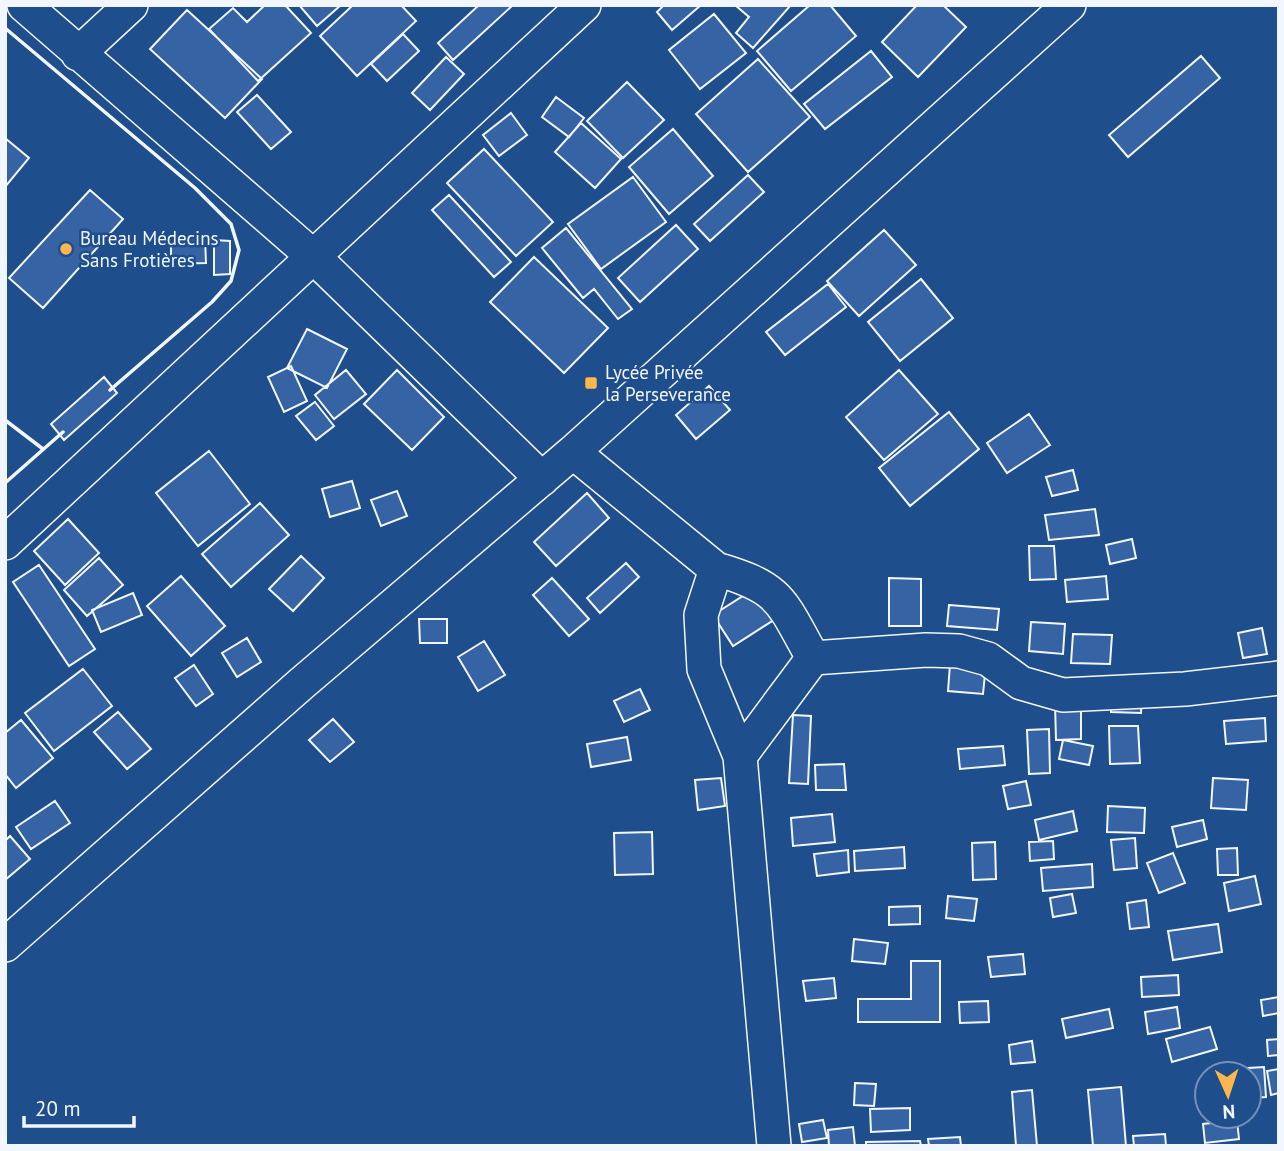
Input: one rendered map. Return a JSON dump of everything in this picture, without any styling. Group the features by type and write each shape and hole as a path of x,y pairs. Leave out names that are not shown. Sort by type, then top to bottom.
{"street":[{"path":"24,5 315,258 542,479"},
{"path":"78,54 131,5"},
{"path":"5,543 315,258 584,5"},
{"path":"5,945 301,684 573,452 1069,5"},
{"path":"573,452 716,569 755,580 780,599 813,658"},
{"path":"716,569 701,615 704,669 740,756 774,1146"},
{"path":"740,756 813,658 926,650 959,652 988,659 1021,683 1063,695 1185,689 1279,678"}],"building":[{"path":"265,5 285,5 311,33 258,81 209,29 233,8 247,22"},
{"path":"299,5 341,5 317,26"},
{"path":"353,5 401,5 416,21 357,76 320,36"},
{"path":"479,5 513,5 453,60 438,43"},
{"path":"664,5 701,5 672,30 657,12"},
{"path":"735,5 791,5 753,48 736,33 749,17"},
{"path":"810,5 830,5 856,36 791,91 757,51"},
{"path":"917,5 943,5 966,27 918,77 882,42"},
{"path":"187,10 262,79 225,118 150,49"},
{"path":"714,14 746,53 700,89 669,50"},
{"path":"403,34 419,51 387,81 371,64"},
{"path":"871,51 892,77 825,129 804,104"},
{"path":"1201,56 1220,78 1128,157 1109,135"},
{"path":"446,57 464,74 430,110 412,93"},
{"path":"758,59 810,117 748,172 696,114"},
{"path":"627,82 664,120 623,158 587,121"},
{"path":"257,95 291,132 271,149 237,112"},
{"path":"556,97 584,118 569,137 542,117"},
{"path":"511,113 527,135 499,156 483,135"},
{"path":"581,123 621,159 595,188 555,152"},
{"path":"673,129 713,176 669,214 629,167"},
{"path":"5,138 29,158 5,187"},
{"path":"484,149 553,222 516,256 447,183"},
{"path":"748,175 764,192 710,241 694,224"},
{"path":"633,177 666,222 601,269 568,224"},
{"name":"Bureau Médecins Sans Frotières","path":"90,190 123,219 43,308 9,278"},
{"path":"449,195 511,262 494,277 432,210"},
{"path":"676,225 698,249 640,302 618,278"},
{"path":"566,228 632,309 618,319 594,289 583,298 542,248"},
{"path":"884,230 916,265 859,316 827,281"},
{"path":"171,238 205,238 206,263 171,264"},
{"path":"214,240 230,241 230,274 214,275"},
{"path":"534,257 608,328 564,373 490,302"},
{"path":"921,279 953,318 900,361 868,322"},
{"path":"828,284 846,307 785,355 766,332"},
{"path":"307,329 347,349 327,388 287,368"},
{"path":"291,366 307,401 284,412 268,377"},
{"path":"346,370 366,394 334,419 315,395"},
{"path":"397,370 444,417 412,450 364,404"},
{"path":"899,370 938,414 884,460 846,417"},
{"path":"104,377 117,393 64,440 51,424"},
{"path":"709,386 730,410 696,439 676,415"},
{"path":"315,402 334,426 316,440 296,416"},
{"path":"949,412 979,449 910,506 879,468"},
{"path":"1029,414 1050,445 1007,473 987,443"},
{"path":"209,451 250,504 198,546 156,493"},
{"path":"1073,470 1078,490 1052,496 1046,477"},
{"path":"352,481 360,508 330,517 322,489"},
{"path":"397,491 407,516 381,526 371,500"},
{"path":"587,493 609,518 556,566 534,542"},
{"path":"260,503 289,535 231,587 202,554"},
{"path":"1095,509 1099,535 1049,540 1045,515"},
{"path":"68,519 99,553 65,585 34,551"},
{"path":"1132,539 1136,558 1110,564 1106,545"},
{"path":"1029,546 1054,546 1056,579 1030,580"},
{"path":"301,556 324,578 293,611 269,589"},
{"path":"99,558 123,585 87,616 64,590"},
{"path":"626,563 639,577 600,613 587,598"},
{"path":"39,565 95,649 69,666 13,582"},
{"path":"181,576 225,626 191,656 147,606"},
{"path":"1106,576 1108,599 1067,602 1065,580"},
{"path":"552,578 589,619 569,636 533,595"},
{"path":"889,578 921,579 921,626 889,626"},
{"path":"768,580 788,611 733,646 713,615"},
{"path":"133,593 142,615 101,632 92,610"},
{"path":"949,605 999,609 997,630 947,626"},
{"path":"419,619 447,619 447,643 420,643"},
{"path":"1031,622 1065,624 1063,654 1029,651"},
{"path":"1262,628 1267,654 1243,658 1238,633"},
{"path":"1073,634 1112,635 1110,664 1071,663"},
{"path":"247,638 261,662 237,677 222,653"},
{"path":"484,641 505,675 478,691 458,657"},
{"path":"951,651 987,654 983,694 948,691"},
{"path":"194,665 213,694 196,706 175,678"},
{"path":"83,669 112,706 54,751 25,713"},
{"path":"640,689 650,710 624,722 614,701"},
{"path":"1111,693 1142,694 1141,713 1111,712"},
{"path":"1081,703 1081,739 1056,740 1055,704"},
{"path":"118,712 151,749 127,769 94,732"},
{"path":"793,715 811,716 808,784 789,783"},
{"path":"1265,718 1266,741 1226,744 1224,721"},
{"path":"333,719 354,742 330,762 309,740"},
{"path":"21,720 53,758 16,788 5,774 5,733"},
{"path":"1109,726 1138,726 1140,763 1110,764"},
{"path":"1049,729 1050,773 1029,774 1027,730"},
{"path":"627,737 631,760 591,767 587,744"},
{"path":"1063,740 1093,746 1089,765 1059,759"},
{"path":"1003,746 1005,765 960,769 958,749"},
{"path":"844,764 846,790 816,790 815,765"},
{"path":"721,778 725,806 698,810 695,780"},
{"path":"1213,778 1248,780 1246,810 1211,808"},
{"path":"1026,781 1031,805 1008,809 1003,786"},
{"path":"55,801 70,823 31,849 16,827"},
{"path":"1108,806 1145,808 1144,833 1107,832"},
{"path":"1073,811 1077,831 1039,840 1035,820"},
{"path":"832,814 835,842 793,846 791,818"},
{"path":"1203,820 1207,839 1177,847 1172,827"},
{"path":"652,832 653,874 615,875 614,833"},
{"path":"10,836 30,859 5,880 5,841"},
{"path":"1135,838 1137,868 1114,870 1111,840"},
{"path":"1053,841 1054,859 1030,861 1029,842"},
{"path":"995,842 996,879 973,880 972,843"},
{"path":"904,847 905,868 855,871 854,851"},
{"path":"1237,848 1238,875 1218,875 1217,849"},
{"path":"848,850 849,872 817,876 814,854"},
{"path":"1173,853 1185,883 1159,893 1147,863"},
{"path":"1092,864 1093,887 1043,891 1041,868"},
{"path":"1255,876 1261,904 1229,911 1224,883"},
{"path":"1072,894 1076,913 1053,917 1050,898"},
{"path":"948,896 977,899 974,921 946,918"},
{"path":"1146,900 1149,927 1130,929 1127,903"},
{"path":"920,906 920,924 889,925 889,907"},
{"path":"1218,924 1222,952 1173,960 1168,931"},
{"path":"854,939 888,943 885,964 852,961"},
{"path":"1023,954 1025,974 991,977 988,957"},
{"path":"911,961 940,961 940,1022 858,1022 858,999 911,999"},
{"path":"1178,975 1179,995 1142,997 1141,977"},
{"path":"834,978 836,998 806,1001 803,981"},
{"path":"1279,997 1279,1013 1263,1016 1261,1000"},
{"path":"988,1001 989,1022 960,1023 959,1002"},
{"path":"1177,1007 1180,1028 1148,1034 1145,1012"},
{"path":"1109,1009 1113,1028 1066,1038 1062,1019"},
{"path":"1210,1027 1217,1049 1172,1062 1166,1039"},
{"path":"1279,1039 1279,1055 1268,1056 1267,1040"},
{"path":"1032,1041 1035,1062 1011,1064 1009,1045"},
{"path":"1263,1067 1266,1097 1263,1097"},
{"path":"1279,1069 1279,1093 1271,1095 1267,1071"},
{"path":"855,1083 876,1084 874,1106 854,1105"},
{"path":"1121,1087 1126,1146 1093,1146 1088,1090"},
{"path":"1032,1090 1037,1146 1016,1146 1012,1092"},
{"path":"910,1108 910,1130 871,1132 870,1109"},
{"path":"823,1120 827,1138 802,1142 799,1124"},
{"path":"853,1127 855,1146 829,1146 828,1130"},
{"path":"1204,1130 1238,1130 1239,1139 1205,1143"},
{"path":"1165,1134 1166,1146 1134,1146 1133,1136"},
{"path":"960,1137 961,1146 929,1146 928,1139"},
{"path":"920,1141 921,1146 866,1146 866,1142"}],"wall":[{"path":"5,28 195,188 231,224 239,250 231,281 212,302 110,390"},
{"path":"5,420 43,449"},
{"path":"5,483 63,432"}],"place":[{"name":"Bureau Médecins Sans Frotières","path":"66,249"},
{"name":"Lycée Privée la Perseverance","path":"591,383"}]}
